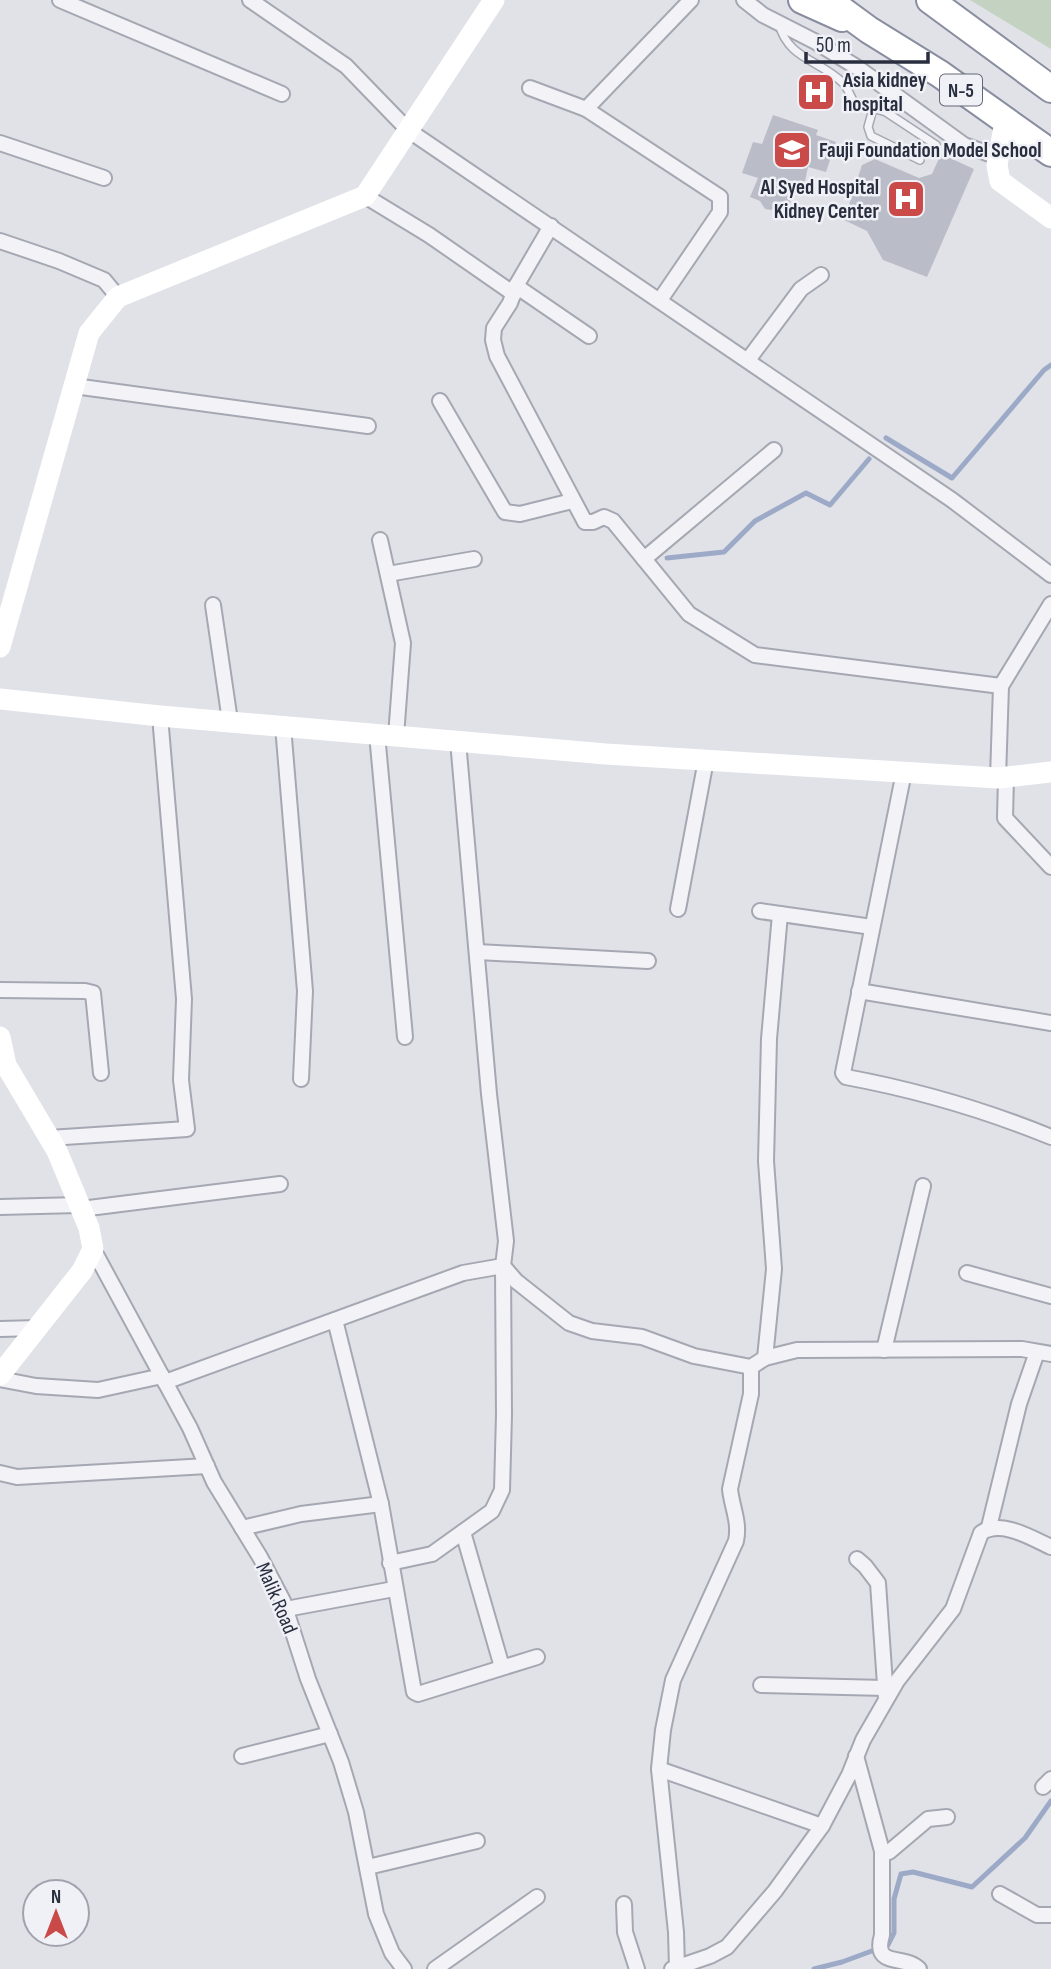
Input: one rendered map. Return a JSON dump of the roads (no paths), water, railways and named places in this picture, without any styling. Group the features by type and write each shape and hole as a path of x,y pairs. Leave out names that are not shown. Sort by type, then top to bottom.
{"highway":[{"path":"802,0 869,30"},
{"name":"N-5","path":"828,0 869,30 940,74 1051,153"},
{"name":"N-5","path":"930,0 1051,89"}],"street":[{"path":"61,0 282,94"},
{"path":"250,0 345,66 408,130 952,500 1051,575"},
{"path":"0,647 89,333 118,297 365,196 494,0"},
{"path":"586,109 691,0"},
{"path":"744,0 763,15 816,42 858,68 964,145 998,157"},
{"path":"530,88 586,109 720,197 720,212 660,300"},
{"path":"1005,122 998,157 1000,181 1051,218"},
{"path":"0,143 104,178"},
{"path":"365,196 589,336"},
{"path":"551,226 494,328 493,340 497,356 585,522 604,517 613,521 689,614 755,654 1001,685"},
{"path":"0,241 104,280 118,297"},
{"path":"748,360 801,289 821,275"},
{"path":"74,387 368,426"},
{"path":"440,401 505,512 520,514 572,501"},
{"path":"644,559 774,450"},
{"path":"380,540 403,643 387,735 405,1038"},
{"path":"388,573 474,559"},
{"path":"1051,604 1001,685 1005,818 1051,867"},
{"path":"213,605 230,722"},
{"path":"0,699 160,716 706,760 1002,777 1051,772"},
{"path":"49,1138 187,1129 181,1080 184,999 160,716"},
{"path":"283,726 305,991 301,1079"},
{"path":"390,1563 432,1553 492,1511 502,1490 503,1266 506,1241 489,1094 458,741"},
{"path":"678,909 706,760"},
{"path":"904,772 843,1073 846,1077 953,1101 1051,1137"},
{"path":"760,911 872,927"},
{"path":"765,1358 774,1269 766,1161 769,1039 780,914"},
{"path":"478,952 648,961"},
{"path":"0,990 93,993 101,1073"},
{"path":"859,991 1051,1023"},
{"path":"0,1037 6,1065 57,1151 89,1228 93,1249 82,1271 0,1377 36,1387 98,1390 164,1379 464,1273 503,1266"},
{"path":"0,1207 80,1207 279,1184"},
{"path":"884,1350 923,1186"},
{"name":"Malik Road","path":"93,1249 164,1379 214,1482 260,1557 286,1609 356,1812 376,1914 392,1953 404,1969"},
{"path":"503,1266 516,1282 569,1323 592,1331 642,1337 694,1356 751,1367 765,1358 797,1350 966,1348 1022,1349 1044,1353 1019,1404 989,1527 981,1533 975,1546 953,1609 885,1694 822,1826 775,1891 727,1947 710,1956 674,1968 676,1932 659,1769 663,1730 673,1680 736,1541 737,1517 730,1489 751,1394 751,1367"},
{"path":"967,1273 1051,1296"},
{"path":"335,1320 381,1504 414,1692 418,1694 537,1657"},
{"path":"0,1329 38,1328"},
{"path":"0,1473 17,1477 207,1466"},
{"path":"242,1528 301,1514 381,1504"},
{"path":"989,1527 1011,1530 1051,1546"},
{"path":"463,1532 502,1667"},
{"path":"857,1559 866,1566 878,1584 885,1694"},
{"path":"286,1609 394,1589"},
{"path":"761,1685 885,1694"},
{"path":"242,1756 330,1734"},
{"path":"856,1756 883,1851 880,1948 891,1962 914,1964 919,1969"},
{"path":"659,1769 822,1826"},
{"path":"883,1851 889,1852 928,1819 947,1818"},
{"path":"368,1867 477,1841"},
{"path":"1000,1894 1037,1915 1051,1915"},
{"path":"435,1969 537,1897"},
{"path":"624,1904 625,1932 637,1969"}],"lane":[{"path":"779,23 783,39 796,52 843,82 854,102 886,112 936,145"},
{"path":"873,109 867,130 871,136 920,160"}],"waterway":[{"path":"886,438 952,478 1051,365"},
{"path":"667,558 724,552 755,521 806,493 830,505 869,459"},
{"path":"814,1969 888,1945 894,1933 894,1899 901,1874 913,1872 972,1887 1025,1838 1051,1801"}],"place":[{"name":"Asia kidney hospital","path":"816,92"},
{"name":"Fauji Foundation Model School","path":"792,150"},
{"name":"Al Syed Hospital Kidney Center","path":"906,199"}]}
